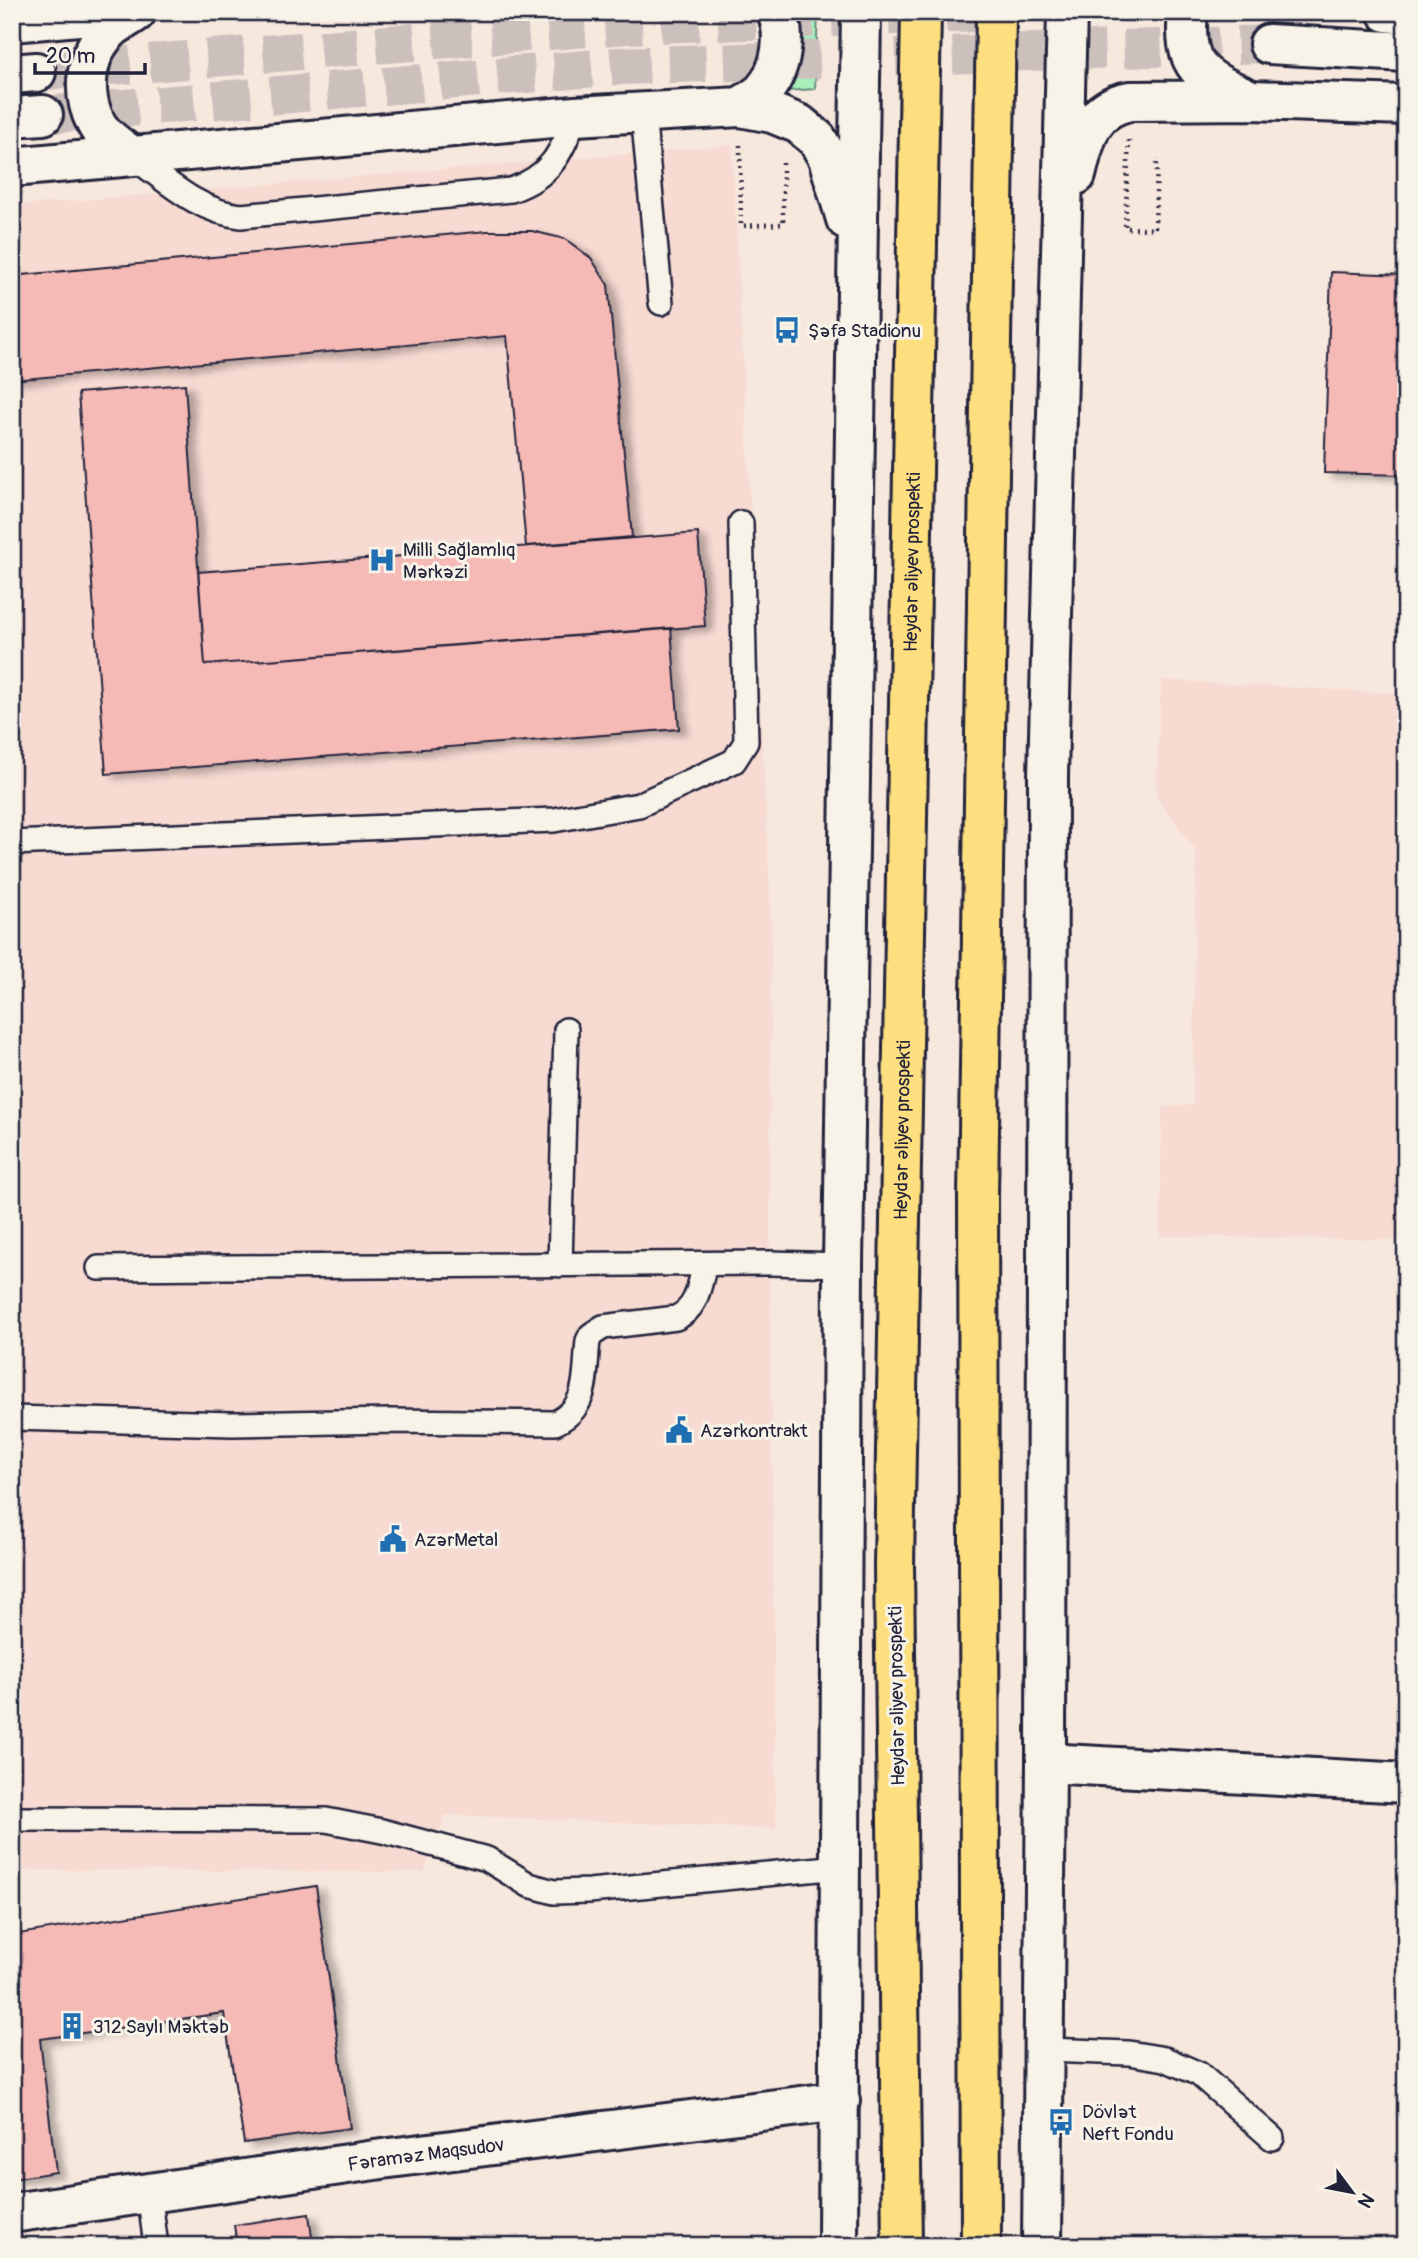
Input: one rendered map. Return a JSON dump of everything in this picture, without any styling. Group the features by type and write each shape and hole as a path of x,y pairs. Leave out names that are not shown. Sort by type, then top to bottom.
{"highway":[{"name":"Heydər Əliyev prospekti","path":"902,2246 894,1566 921,12"},
{"path":"981,2246 978,1197 996,12"}],"main road":[{"path":"12,22 122,12"},
{"path":"132,156 110,140 96,124 87,96 87,72 96,48 112,28 136,12"},
{"path":"740,107 762,92 774,75 782,45 777,12"},
{"path":"838,2246 843,1265 861,12"},
{"path":"1042,2246 1048,776 1067,12"},
{"path":"1188,12 1188,51 1198,69 1213,83 1252,100"},
{"path":"1387,12 1406,14"},
{"path":"1269,44 1406,52"},
{"path":"1062,235 1085,140 1093,124 1105,110 1116,104 1130,101 1252,100 1406,105"},
{"path":"12,167 575,116 740,107 772,113 799,124 817,139 828,158 856,255"},
{"path":"1046,1763 1406,1783"},
{"name":"Fəraməz Maqsudov","path":"12,2213 382,2159 840,2101"}],"lane":[{"path":"643,113 661,303"},
{"path":"132,156 197,203 225,215 254,215 511,190 526,185 548,168 564,148 575,116"},
{"path":"12,843 554,820 639,805 734,761 746,742 741,523"},
{"path":"560,1265 566,1030"},
{"path":"12,1418 232,1424 390,1420 555,1423 569,1417 578,1406 591,1335 603,1327 676,1318 685,1313 696,1299 705,1264"},
{"path":"99,1268 843,1265"},
{"path":"12,1819 326,1821 370,1828 487,1858 529,1885 554,1892 840,1867"},
{"path":"1044,2050 1129,2053 1165,2059 1199,2074 1272,2138"},
{"path":"149,2192 156,2246"}],"path":[{"path":"740,107 741,226 783,224 783,151"},
{"path":"1129,135 1125,228 1155,229 1157,158"}],"shaded area":[{"path":"732,145 771,913 770,1263 776,1829 445,1815 424,1872 12,1870 12,206"},
{"path":"1161,680 1406,694 1406,1240 1160,1236 1162,1107 1193,1105 1196,851 1156,796"}],"green space":[{"path":"798,12 818,12 815,89 788,91 799,52"}],"building":[{"path":"487,231 532,231 565,239 591,258 608,285 632,537 526,546 507,336 12,380 12,276"},
{"path":"1331,272 1406,275 1406,475 1324,473"},
{"path":"185,384 205,665 671,628 679,729 106,774 78,393"},
{"path":"698,533 705,626 205,665 198,572"},
{"name":"312 Saylı Məktəb","path":"316,1886 350,2128 244,2143 224,2013 40,2039 56,2172 12,2179 12,1935"},
{"path":"309,2214 313,2246 237,2246 234,2225"}],"tunnel":[{"path":"36,72 628,25 1013,12"},
{"path":"43,115 620,66 1269,44"}],"place":[{"name":"Şəfa Stadionu","path":"787,330"},
{"name":"Milli Sağlamlıq Mərkəzi","path":"382,560"},
{"name":"Azərkontrakt","path":"679,1430"},
{"name":"AzərMetal","path":"393,1539"},
{"name":"312 Saylı Məktəb","path":"72,2026"},
{"name":"Dövlət Neft Fondu","path":"1061,2122"}]}
